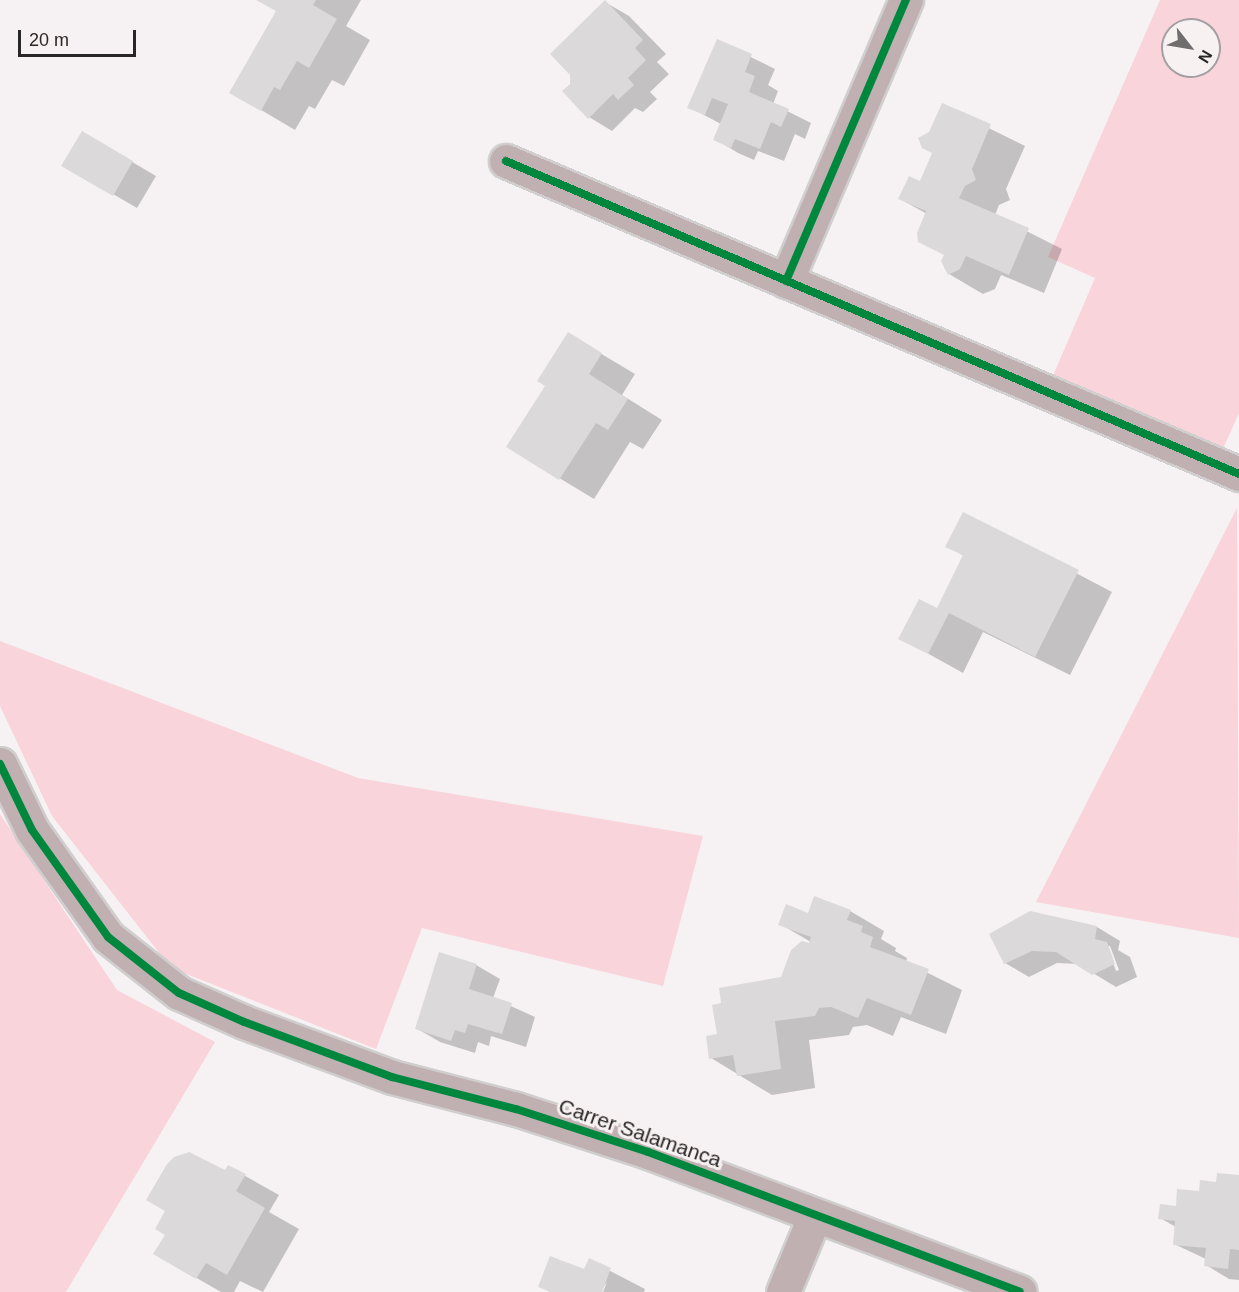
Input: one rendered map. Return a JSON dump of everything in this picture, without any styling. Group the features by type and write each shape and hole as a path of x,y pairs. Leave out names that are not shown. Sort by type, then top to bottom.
{"street":[{"path":"786,281 906,0"},
{"path":"506,161 786,281 1237,467"},
{"name":"Carrer Salamanca","path":"0,764 32,830 108,937 179,993 244,1022 392,1077 516,1109 648,1152 1020,1292"},
{"path":"783,1292 815,1215"}],"shaded area":[{"path":"1160,0 1239,0 1239,413 1222,451 1052,378 1095,278 1048,257"},
{"path":"1237,508 1239,938 1036,902"},
{"path":"0,641 358,778 703,836 663,986 422,928 376,1049 171,968 52,816 0,706"},
{"path":"0,814 117,990 215,1042 66,1292 0,1292"}],"building":[{"path":"256,0 316,0 313,5 337,19 309,68 297,61 280,90 274,87 261,111 229,93 276,11"},
{"path":"605,0 643,40 635,48 646,60 628,78 634,85 618,100 613,94 588,119 562,91 570,84 570,75 550,54"},
{"path":"717,39 752,54 745,72 755,76 749,92 789,109 781,127 771,122 760,149 735,139 731,148 713,140 728,104 712,98 705,115 687,108"},
{"path":"942,103 991,124 972,169 976,180 965,186 959,198 1029,228 1009,275 966,256 960,269 948,275 941,261 944,255 918,242 917,233 926,211 898,199 909,176 920,181 932,153 922,148 918,138 929,132"},
{"path":"82,131 133,161 113,196 61,166"},
{"path":"568,332 602,353 589,374 628,399 608,430 596,423 559,480 506,447 545,386 537,381"},
{"path":"963,512 1079,570 1035,657 949,613 928,654 898,639 919,599 937,608 963,555 945,547"},
{"path":"814,896 851,910 847,920 863,926 861,932 873,937 870,947 929,969 911,1015 867,998 858,1018 831,1007 819,1008 815,1016 775,1021 781,1069 737,1076 733,1055 709,1059 706,1036 717,1034 712,1005 721,1003 719,988 781,977 791,950 802,941 809,943 811,937 778,925 786,904 808,913"},
{"path":"1030,911 1097,926 1095,939 1107,942 1115,964 1092,975 1056,952 1032,951 1004,964 989,934"},
{"path":"439,952 477,964 469,989 512,1003 502,1034 468,1024 465,1033 455,1030 451,1041 415,1029"},
{"path":"189,1152 225,1170 228,1165 246,1174 236,1191 265,1208 227,1275 206,1263 196,1279 153,1254 165,1235 155,1229 165,1211 146,1200 167,1164 174,1157"},
{"path":"1217,1173 1239,1175 1239,1250 1230,1249 1228,1269 1204,1266 1206,1248 1173,1245 1175,1221 1158,1219 1160,1204 1176,1206 1177,1189 1199,1191 1200,1180 1216,1182"},
{"path":"550,1256 584,1269 589,1258 611,1268 602,1292 551,1292 538,1287"}],"cycle path":[{"path":"786,281 906,0"},
{"path":"506,161 1239,474"},
{"path":"0,764 32,830 108,937 179,993 244,1022 392,1077 516,1109 648,1152 1020,1292"}]}
